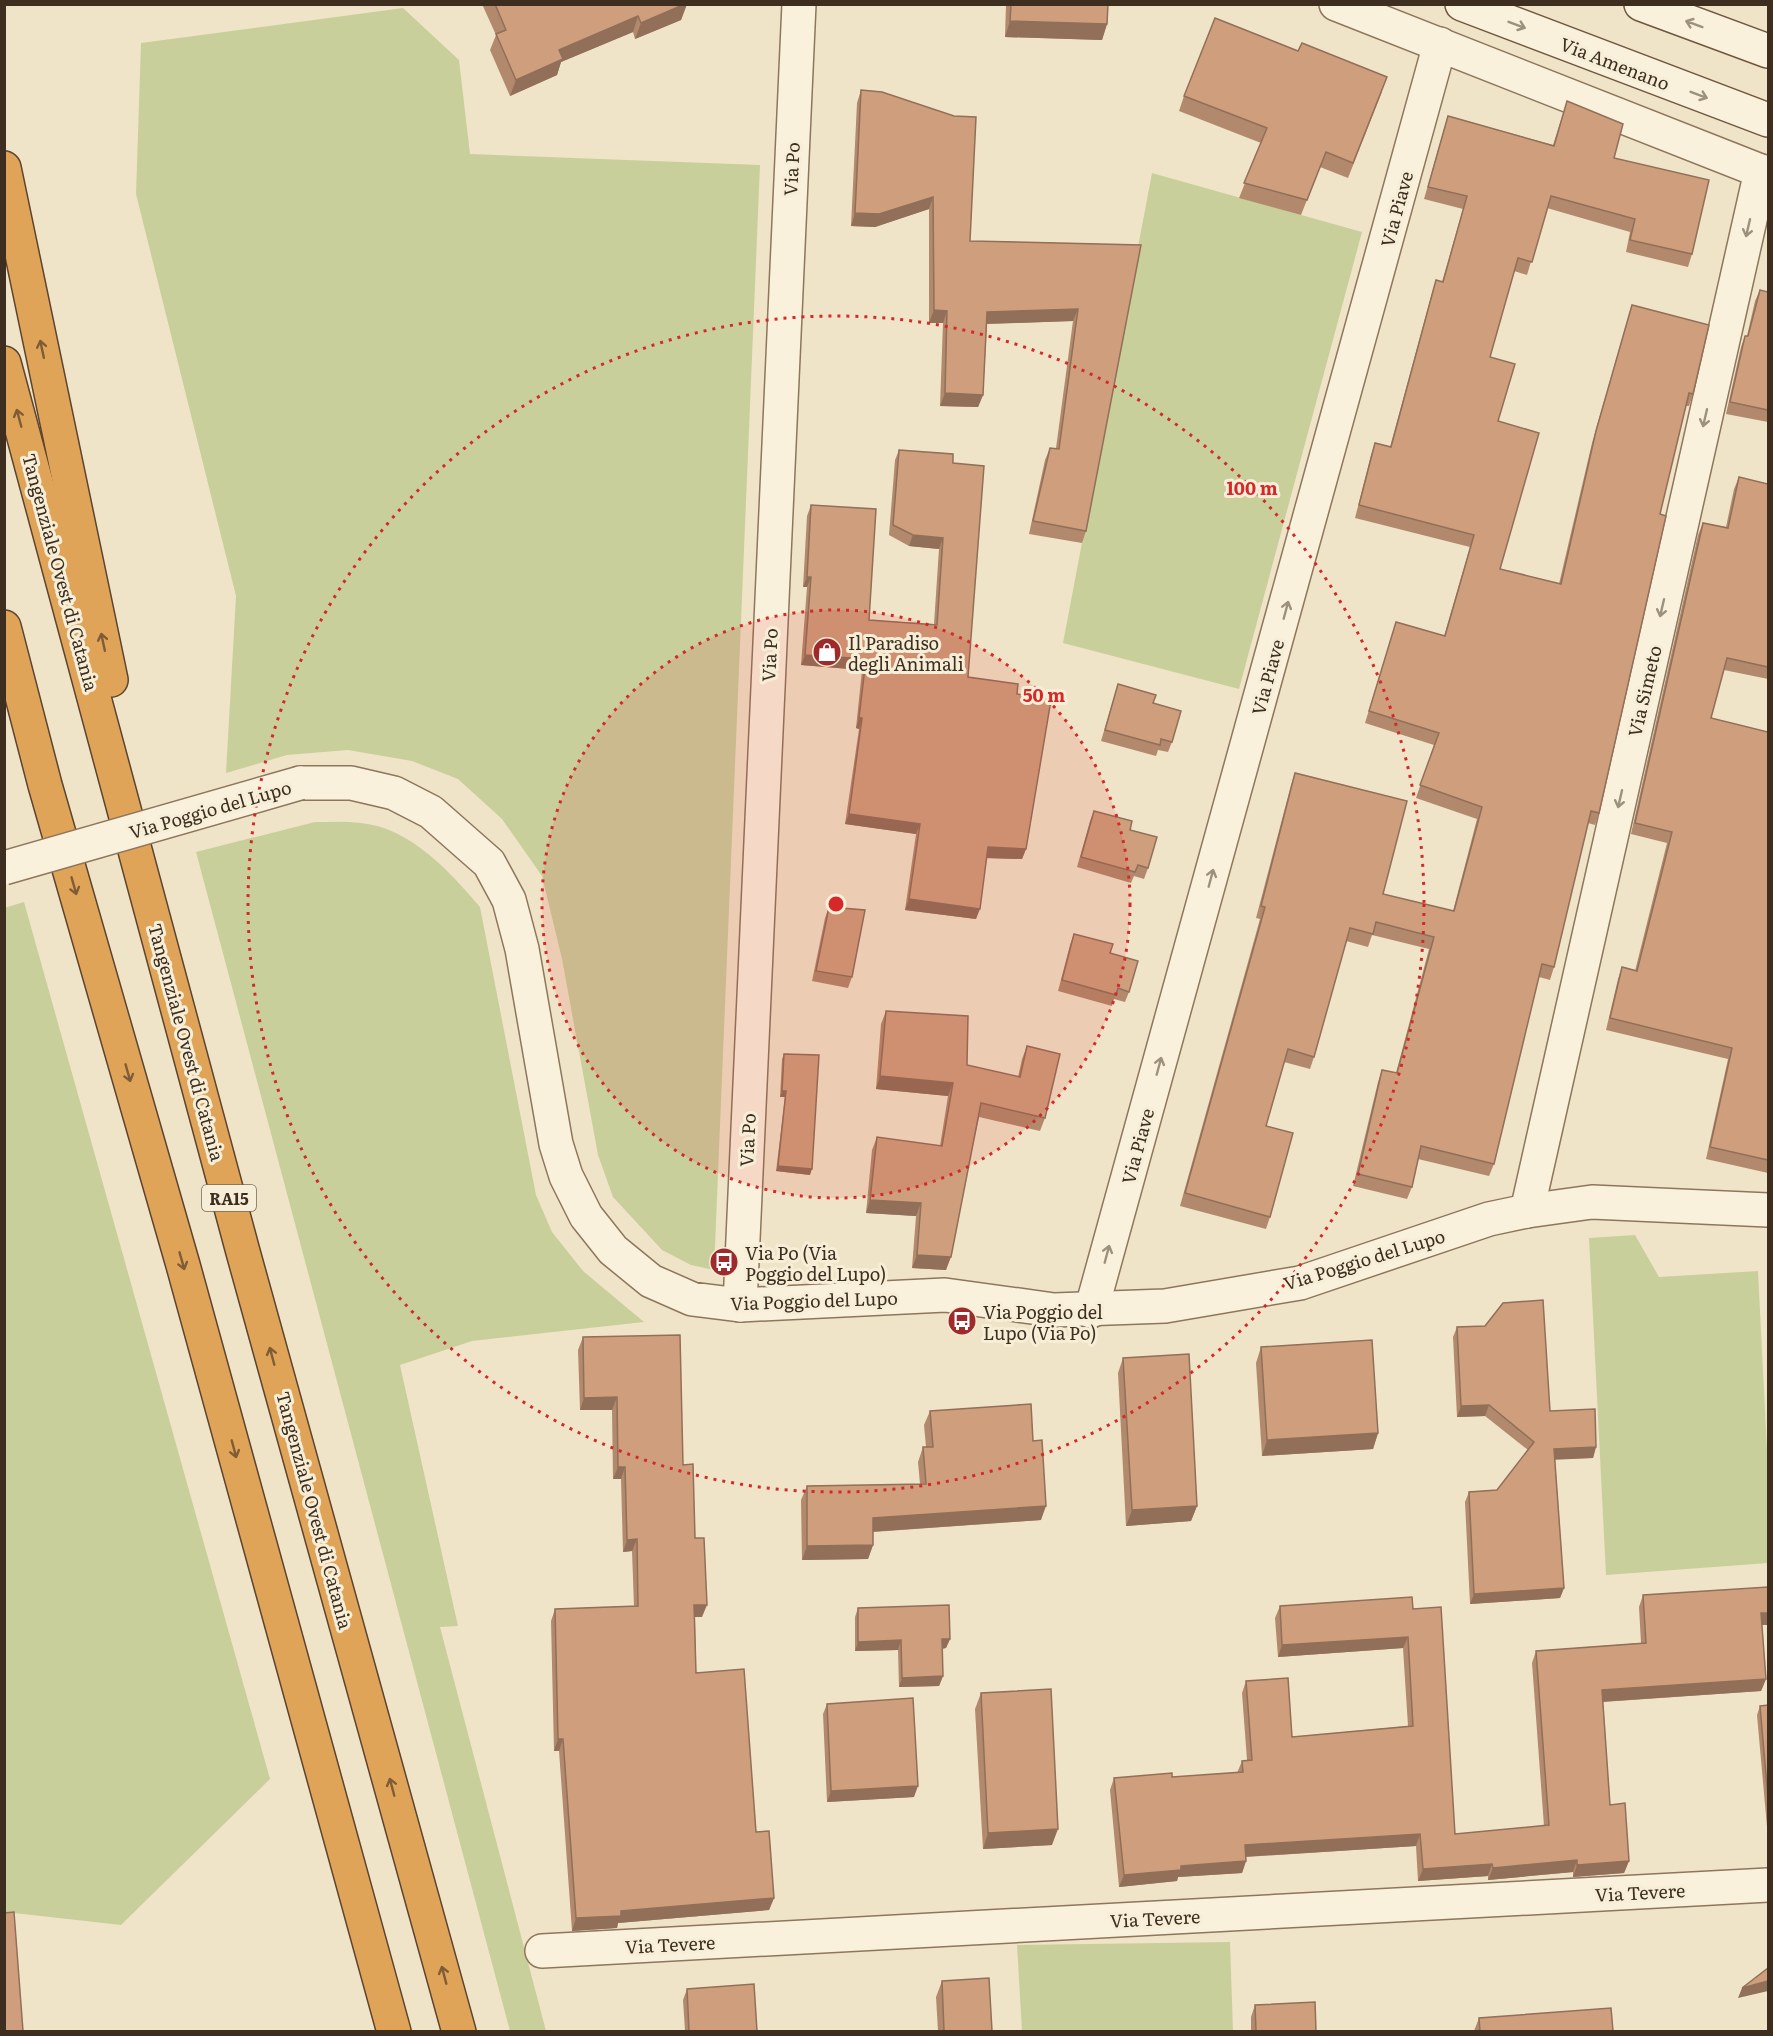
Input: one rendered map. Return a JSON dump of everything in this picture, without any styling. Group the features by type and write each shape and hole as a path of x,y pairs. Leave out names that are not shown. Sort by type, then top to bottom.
{"highway":[{"path":"4,168 183,1029"},
{"name":"Tangenziale Ovest di Catania","path":"4,363 183,1029 459,2031"},
{"path":"4,627 45,784 183,1265 394,2031"},
{"path":"4,657 45,784"}],"street":[{"name":"Via Po","path":"740,1305 799,4"},
{"path":"1336,4 1765,172"},
{"name":"Via Amenano","path":"1462,4 1768,120"},
{"path":"1641,4 1768,51"},
{"name":"Via Piave","path":"1091,1311 1439,57 1440,44"},
{"name":"Via Simeto","path":"1527,1211 1765,172"},
{"name":"Via Poggio del Lupo","path":"4,868 300,783 351,783 394,793 431,812 489,863 509,900 522,949 556,1144 566,1176 586,1216 613,1250 651,1281 692,1299 740,1305 945,1295 1054,1310 1091,1311 1165,1306 1300,1283 1490,1219 1527,1211 1592,1202 1768,1210"},
{"name":"Via Tevere","path":"542,1951 1768,1885"}],"green space":[{"path":"403,8 459,60 470,154 760,165 714,1270 691,1265 662,1250 613,1197 598,1155 562,959 542,876 502,819 458,779 412,761 348,750 287,755 226,773 236,596 136,194 141,43"},
{"path":"1152,173 1362,232 1239,689 1063,643"},
{"path":"315,822 361,823 396,833 442,866 480,907 536,1195 552,1232 583,1271 644,1322 472,1341 400,1365 458,1626 440,1627 546,2031 510,2031 196,852"},
{"path":"24,902 270,1779 121,1925 5,1912 4,908"},
{"path":"1635,1235 1659,1277 1758,1271 1768,1470 1768,1563 1606,1575 1589,1238"},
{"path":"1230,1942 1233,2031 1022,2031 1017,1945"}],"building":[{"path":"495,4 685,4 641,23 638,16 559,50 563,59 516,80 496,34 506,30"},
{"path":"1011,4 1108,4 1107,24 1010,21"},
{"path":"1215,18 1298,51 1302,43 1387,77 1353,163 1326,152 1307,200 1244,183 1267,128 1184,96"},
{"path":"861,90 882,92 954,116 976,117 970,241 1141,245 1086,531 1033,521 1050,448 1059,449 1078,309 987,312 983,395 945,393 947,311 934,310 933,197 879,214 855,213"},
{"path":"1567,101 1623,124 1614,158 1709,180 1692,254 1630,240 1635,219 1551,196 1532,262 1518,258 1490,357 1515,364 1498,421 1539,433 1500,569 1561,584 1596,431 1632,305 1709,325 1693,394 1689,393 1660,514 1666,516 1599,813 1591,811 1554,967 1542,964 1494,1164 1421,1146 1412,1187 1358,1174 1382,1070 1397,1073 1434,937 1376,922 1373,934 1350,928 1314,1057 1288,1049 1266,1126 1293,1133 1270,1217 1185,1193 1265,907 1261,906 1295,773 1407,801 1383,894 1454,911 1482,807 1420,785 1439,733 1369,711 1396,622 1445,636 1474,535 1359,505 1375,443 1391,447 1436,280 1443,282 1467,196 1428,187 1448,116 1554,146"},
{"path":"1760,290 1768,292 1768,410 1730,402 1745,336 1748,336"},
{"path":"899,450 953,454 953,463 984,466 968,677 1018,684 1017,694 1051,700 1026,849 988,847 980,909 909,899 920,824 849,814 862,718 859,718 866,659 805,655 811,577 807,577 811,505 876,509 869,620 937,625 943,538 913,535 893,525"},
{"path":"1739,477 1768,484 1768,667 1727,658 1711,718 1768,732 1768,1160 1710,1147 1732,1048 1610,1018 1622,967 1637,971 1672,832 1635,823 1703,523 1728,528"},
{"path":"1118,684 1156,695 1153,703 1181,711 1172,742 1161,739 1160,745 1105,730"},
{"path":"1094,811 1132,821 1130,830 1157,837 1148,868 1138,865 1135,872 1081,857"},
{"path":"829,907 865,910 852,977 816,971"},
{"path":"1074,934 1113,944 1110,953 1138,961 1129,992 1118,988 1116,995 1062,980"},
{"path":"886,1011 968,1016 967,1065 1020,1077 1027,1046 1060,1054 1045,1118 981,1103 951,1257 917,1255 921,1203 870,1200 877,1137 942,1146 953,1083 880,1076"},
{"path":"784,1054 819,1055 812,1169 778,1166 786,1091 782,1091"},
{"path":"1543,1300 1550,1411 1595,1409 1596,1447 1554,1449 1564,1588 1474,1594 1469,1492 1497,1490 1534,1442 1489,1405 1461,1406 1457,1327 1485,1326 1503,1303"},
{"path":"680,1335 683,1465 693,1464 695,1538 704,1538 707,1605 694,1605 696,1673 744,1669 756,1832 769,1831 774,1898 621,1911 621,1916 576,1918 563,1739 558,1739 555,1609 638,1606 637,1539 627,1540 625,1467 618,1467 617,1397 584,1398 583,1337"},
{"path":"1372,1340 1378,1433 1267,1440 1261,1347"},
{"path":"1189,1354 1197,1506 1132,1510 1123,1358"},
{"path":"1031,1404 1033,1441 1042,1440 1046,1506 873,1518 873,1545 807,1546 807,1486 926,1484 923,1447 933,1447 930,1411"},
{"path":"1768,1587 1768,1613 1761,1613 1766,1679 1602,1690 1610,1805 1625,1803 1629,1861 1577,1865 1577,1860 1493,1868 1492,1864 1423,1869 1420,1834 1245,1845 1246,1861 1181,1866 1181,1870 1124,1875 1114,1778 1172,1773 1172,1777 1243,1772 1242,1761 1252,1760 1246,1681 1288,1678 1292,1737 1413,1726 1408,1637 1282,1645 1280,1606 1412,1597 1413,1609 1441,1607 1455,1834 1549,1825 1536,1651 1646,1643 1643,1595"},
{"path":"949,1605 950,1639 942,1639 943,1676 902,1678 901,1640 858,1642 858,1608"},
{"path":"1051,1689 1058,1829 988,1833 981,1693"},
{"path":"913,1698 918,1786 831,1791 827,1704"},
{"path":"1768,1705 1768,1798 1760,1706"},
{"path":"14,1912 23,2031 4,2031 4,1913"},
{"path":"1768,1968 1768,1981 1742,1988"},
{"path":"989,1978 992,2031 944,2031 942,1981"},
{"path":"754,1984 757,2031 689,2031 687,1989"},
{"path":"1315,2002 1316,2031 1256,2031 1255,2005"},
{"path":"1611,2008 1613,2031 1480,2031 1479,2018"}],"place":[{"name":"Il Paradiso degli Animali","path":"827,652"},
{"name":"Via Po (Via Poggio del Lupo)","path":"724,1262"},
{"name":"Via Poggio del Lupo (Via Po)","path":"962,1321"}]}
